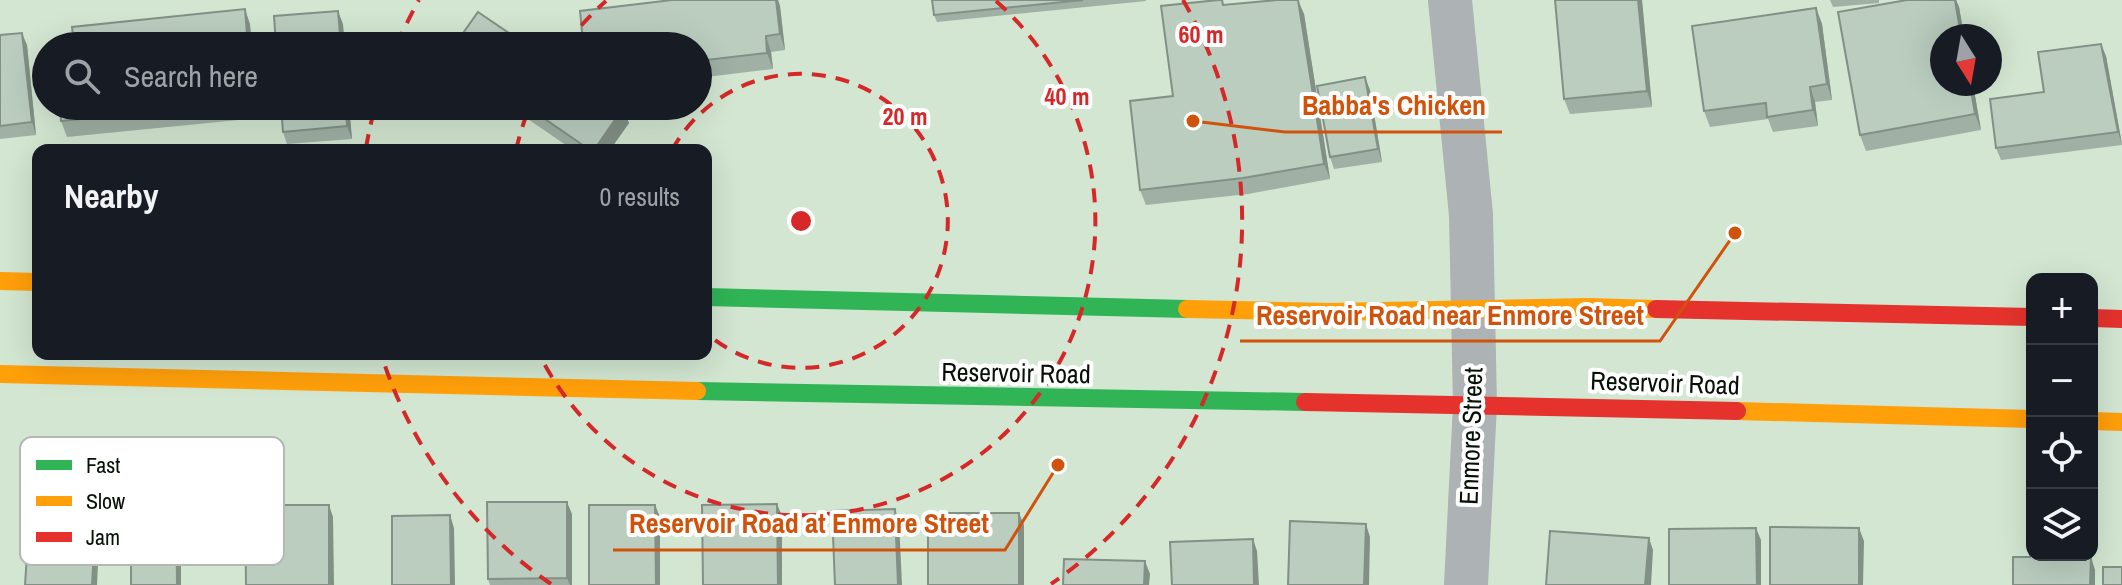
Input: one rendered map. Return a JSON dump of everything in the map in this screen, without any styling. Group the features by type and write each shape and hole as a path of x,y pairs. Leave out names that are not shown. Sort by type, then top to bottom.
{"main road":[{"path":"0,281 32,282"},
{"path":"712,297 1331,312 1588,307 2026,317"},
{"path":"2098,318 2122,319"},
{"name":"Reservoir Road","path":"0,374 963,398 1475,404 2026,419"},
{"path":"2098,421 2122,422"}],"street":[{"name":"Enmore Street","path":"1450,0 1469,177 1475,404 1466,585"}],"building":[{"path":"672,0 776,0 780,34 766,36 767,53 712,59 712,32 582,32 580,11"},
{"path":"932,0 1083,0 934,15"},
{"path":"1222,0 1223,5 1298,0 1324,164 1243,178 1140,190 1130,101 1173,96 1161,6"},
{"path":"1555,0 1638,0 1647,91 1564,99"},
{"path":"1907,0 1955,0 1959,24 1930,24 1930,96 1972,96 1975,114 1860,135 1838,12"},
{"path":"1816,8 1827,84 1810,87 1813,110 1767,117 1766,103 1704,111 1692,26"},
{"path":"245,9 247,32 73,32 72,27"},
{"path":"338,11 340,32 275,32 274,16"},
{"path":"478,12 507,32 464,32"},
{"path":"22,33 32,122 0,126 0,35"},
{"path":"2101,44 2118,132 1996,148 1990,99 2044,92 2038,52"},
{"path":"1365,77 1378,149 1330,157 1317,86"},
{"path":"282,120 347,120 347,126 283,132"},
{"path":"546,120 615,120 598,144 581,144"},
{"path":"487,502 567,502 567,578 488,579"},
{"path":"777,504 778,585 703,585 702,505"},
{"path":"284,505 329,505 329,585 246,585 246,565 284,565"},
{"path":"589,505 655,505 656,585 589,585"},
{"path":"895,509 898,585 835,585 832,511"},
{"path":"928,513 1019,513 1019,585 928,585"},
{"path":"450,515 451,585 392,585 392,516"},
{"path":"1290,521 1366,524 1364,585 1288,585"},
{"path":"1770,527 1859,528 1859,585 1770,585"},
{"path":"1756,528 1757,585 1669,585 1669,529"},
{"path":"1550,531 1649,538 1645,585 1546,585"},
{"path":"1253,539 1254,585 1172,585 1170,542"},
{"path":"2013,557 2026,557 2026,561 2091,561 2090,585 2013,585"},
{"path":"1064,559 1145,561 1144,585 1063,585"},
{"path":"26,565 93,565 92,585 25,585"},
{"path":"131,565 177,565 177,585 131,585"},
{"path":"2103,567 2122,567 2122,585 2103,585"}],"traffic: fast":[{"path":"712,297 1187,309"},
{"path":"697,391 1305,402"}],"traffic: slow":[{"path":"0,281 32,282"},
{"path":"1187,309 1331,312 1588,307 1656,309"},
{"path":"0,374 697,391"},
{"path":"1737,411 2026,419"},
{"path":"2098,421 2122,422"}],"traffic: jam":[{"path":"1656,309 2026,317"},
{"path":"2098,318 2122,319"},
{"path":"1305,402 1737,411"}],"place":[{"name":"Babba's Chicken","path":"1193,121"},
{"name":"Reservoir Road near Enmore Street","path":"1735,233"},
{"name":"Reservoir Road at Enmore Street","path":"1058,465"}]}
